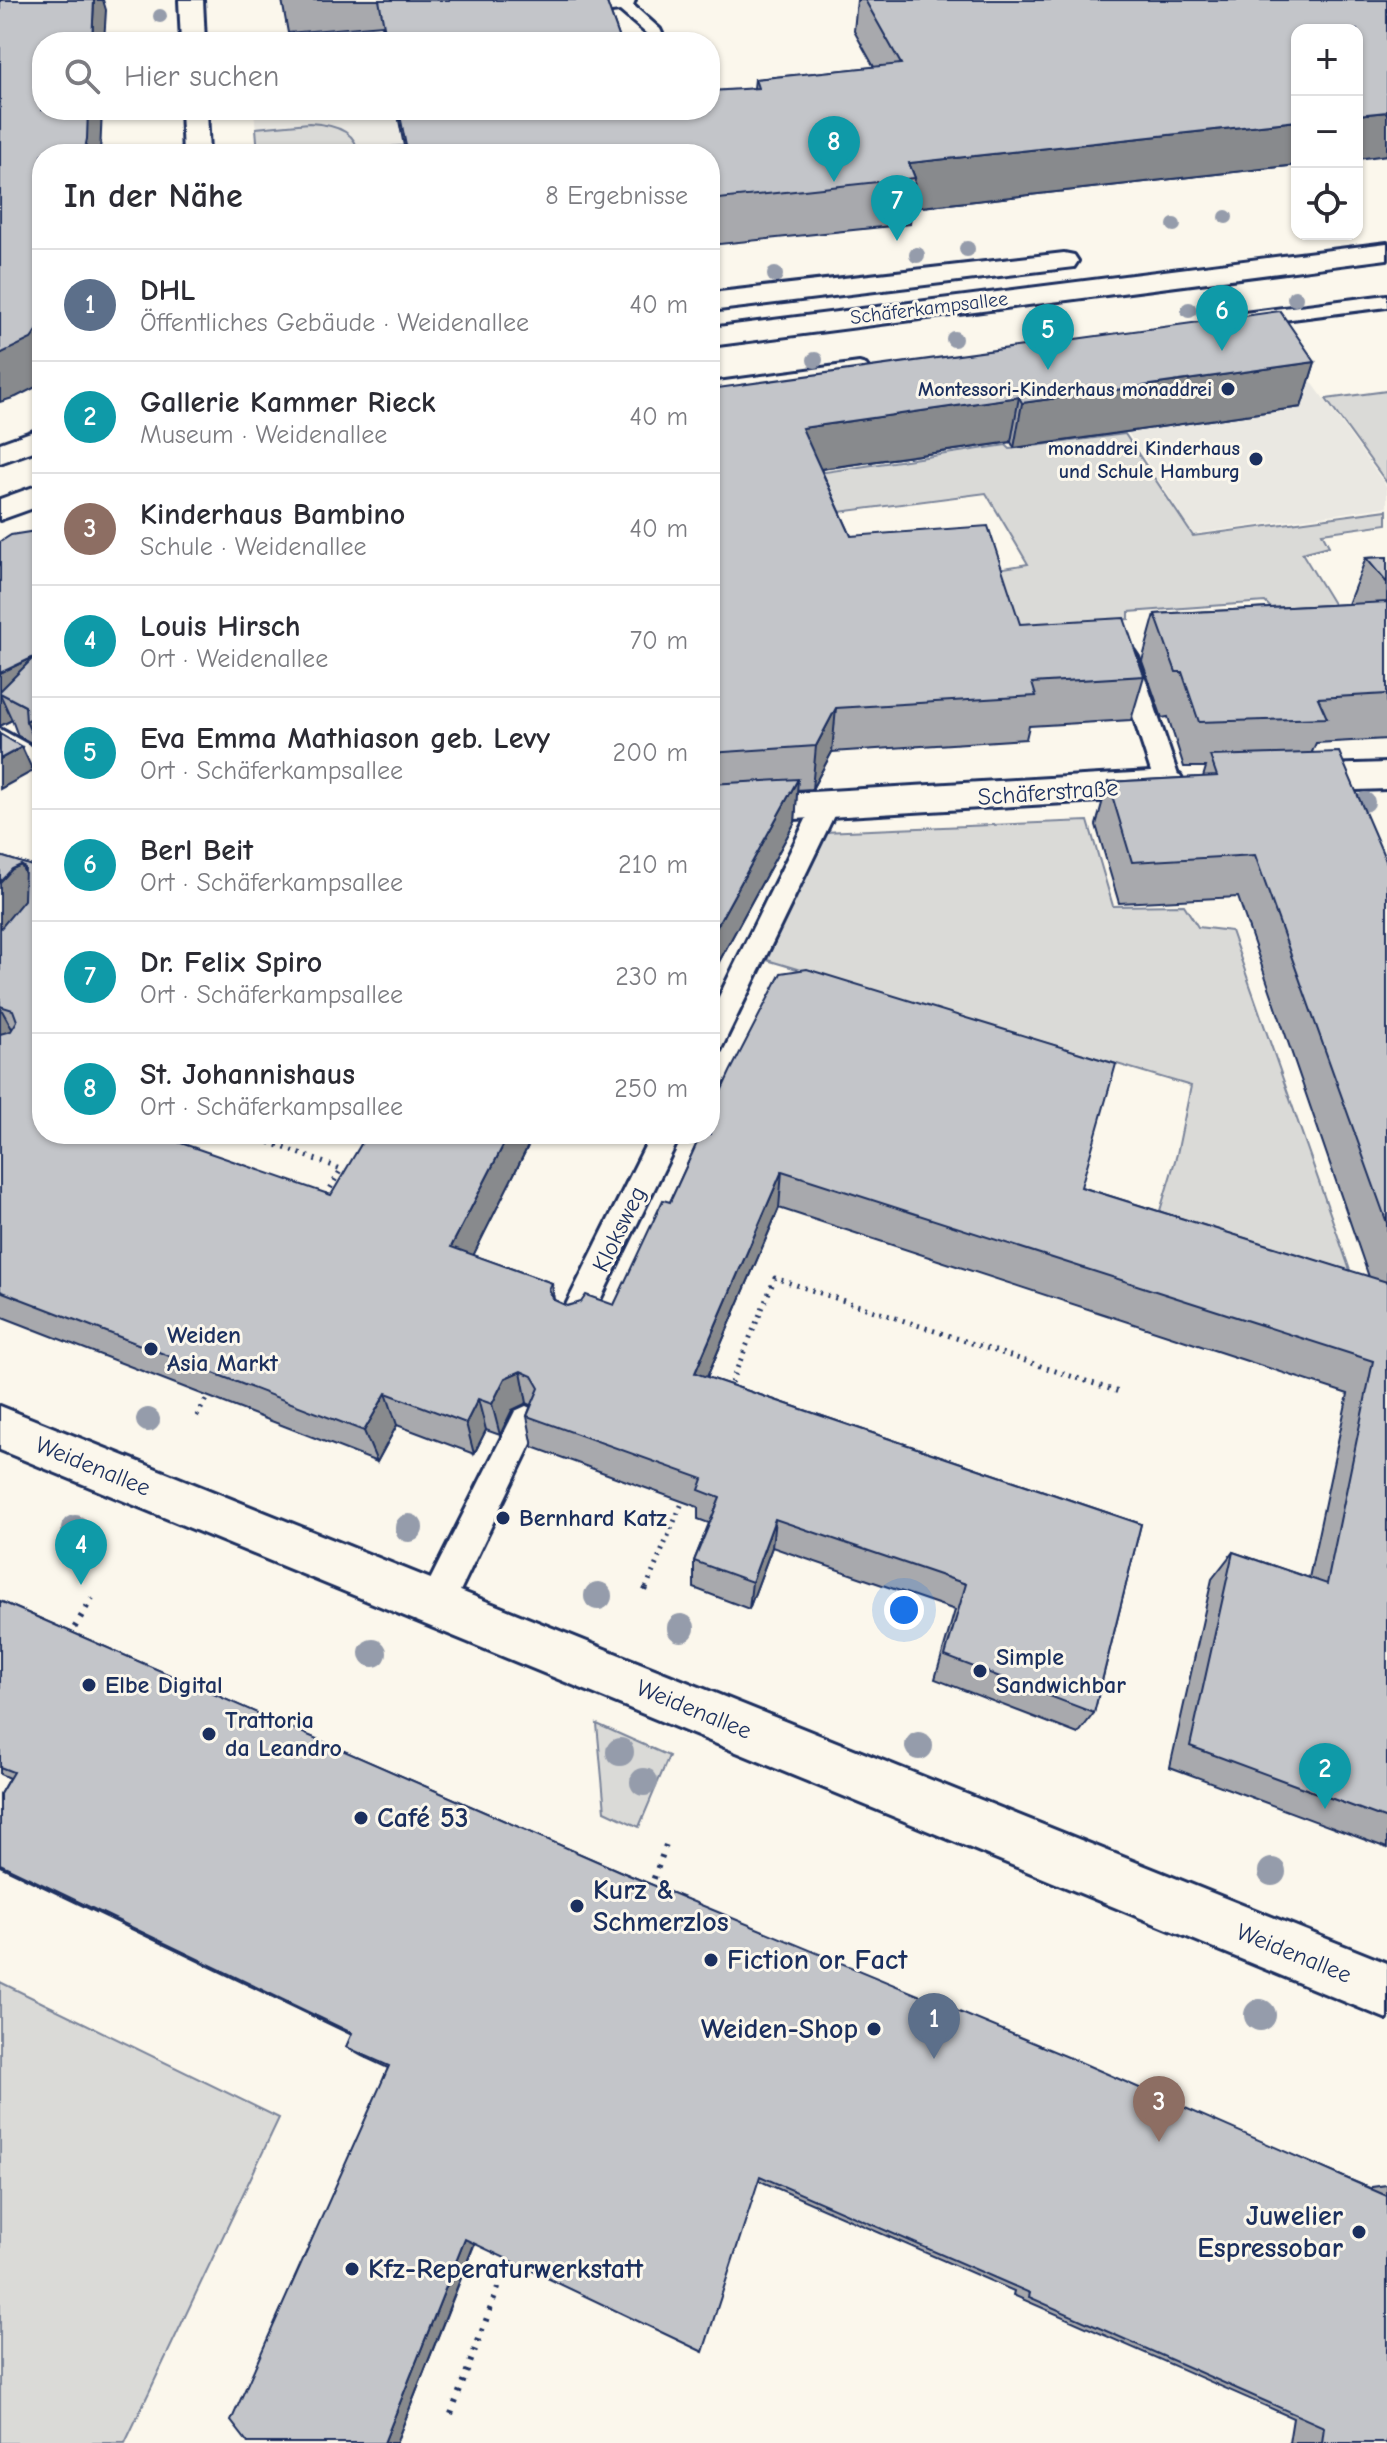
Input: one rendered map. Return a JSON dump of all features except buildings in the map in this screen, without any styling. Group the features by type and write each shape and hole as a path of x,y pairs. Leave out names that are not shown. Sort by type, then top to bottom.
{"street":[{"path":"191,0 193,32"},
{"path":"194,120 196,144"},
{"name":"Schäferkampsallee","path":"720,336 1387,251"},
{"name":"Schäferkampsallee","path":"720,301 1094,257"},
{"path":"0,454 32,441"},
{"path":"0,510 32,498"},
{"path":"1262,780 1387,776"},
{"name":"Schäferstraße","path":"720,810 1184,784"},
{"name":"Weidenallee","path":"0,1428 1387,1991"}],"lane":[{"path":"559,15 626,3 654,32"},
{"path":"1230,321 1387,301"},
{"path":"720,388 883,366"},
{"path":"1124,651 1184,784"},
{"path":"0,737 32,758"},
{"path":"720,1022 826,805"},
{"name":"Kloksweg","path":"573,1323 661,1144"},
{"path":"436,1604 526,1421"}],"path":[{"path":"274,1144 341,1169 324,1199"},
{"path":"728,1392 775,1278 1119,1392"},
{"path":"197,1416 212,1388"},
{"path":"645,1591 687,1491"},
{"path":"63,1646 92,1598"},
{"path":"646,1897 666,1845"},
{"path":"451,2414 512,2250"}],"shaded area":[{"path":"255,120 645,120 627,144 257,144"},
{"path":"309,123 325,125 347,133 355,144 257,144 256,128"},
{"name":"monaddrei Kinderhaus und Schule Hamburg","path":"1291,353 1387,487 1387,507 1193,534 1127,431"},
{"path":"1387,391 1387,483 1326,399"},
{"path":"1125,434 1193,536 1387,510 1387,524 1322,533 1329,546 1302,553 1357,643 1310,646 1265,602 1129,612 1129,619 1104,621 1015,665 985,571 1028,564 986,493 824,514 805,475 1006,445 1010,449"},
{"path":"1088,821 1113,906 1184,905 1198,927 1231,931 1359,1296 1153,1234 1177,1154 1191,1086 767,960 823,832"},
{"path":"597,1724 669,1756 639,1827 605,1811"},
{"path":"0,1982 279,2118 125,2443 0,2443"}],"place":[{"name":"St. Johannishaus","path":"834,182"},
{"name":"Dr. Felix Spiro","path":"897,241"},
{"name":"Berl Beit","path":"1222,351"},
{"name":"Eva Emma Mathiason geb. Levy","path":"1048,370"},
{"name":"Montessori-Kinderhaus monaddrei","path":"1228,389"},
{"name":"monaddrei Kinderhaus und Schule Hamburg","path":"1256,459"},
{"name":"Weiden Asia Markt","path":"151,1349"},
{"name":"Bernhard Katz","path":"503,1518"},
{"name":"Louis Hirsch","path":"81,1585"},
{"name":"Simple Sandwichbar","path":"980,1671"},
{"name":"Elbe Digital","path":"89,1685"},
{"name":"Trattoria da Leandro","path":"209,1734"},
{"name":"Gallerie Kammer Rieck","path":"1325,1809"},
{"name":"Café 53","path":"361,1818"},
{"name":"Kurz & Schmerzlos","path":"577,1906"},
{"name":"Fiction or Fact","path":"711,1960"},
{"name":"Weiden-Shop","path":"874,2029"},
{"name":"DHL","path":"934,2059"},
{"name":"Kinderhaus Bambino","path":"1159,2142"},
{"name":"Juwelier Espressobar","path":"1359,2232"},
{"name":"Kfz-Reperaturwerkstatt","path":"352,2269"}]}
